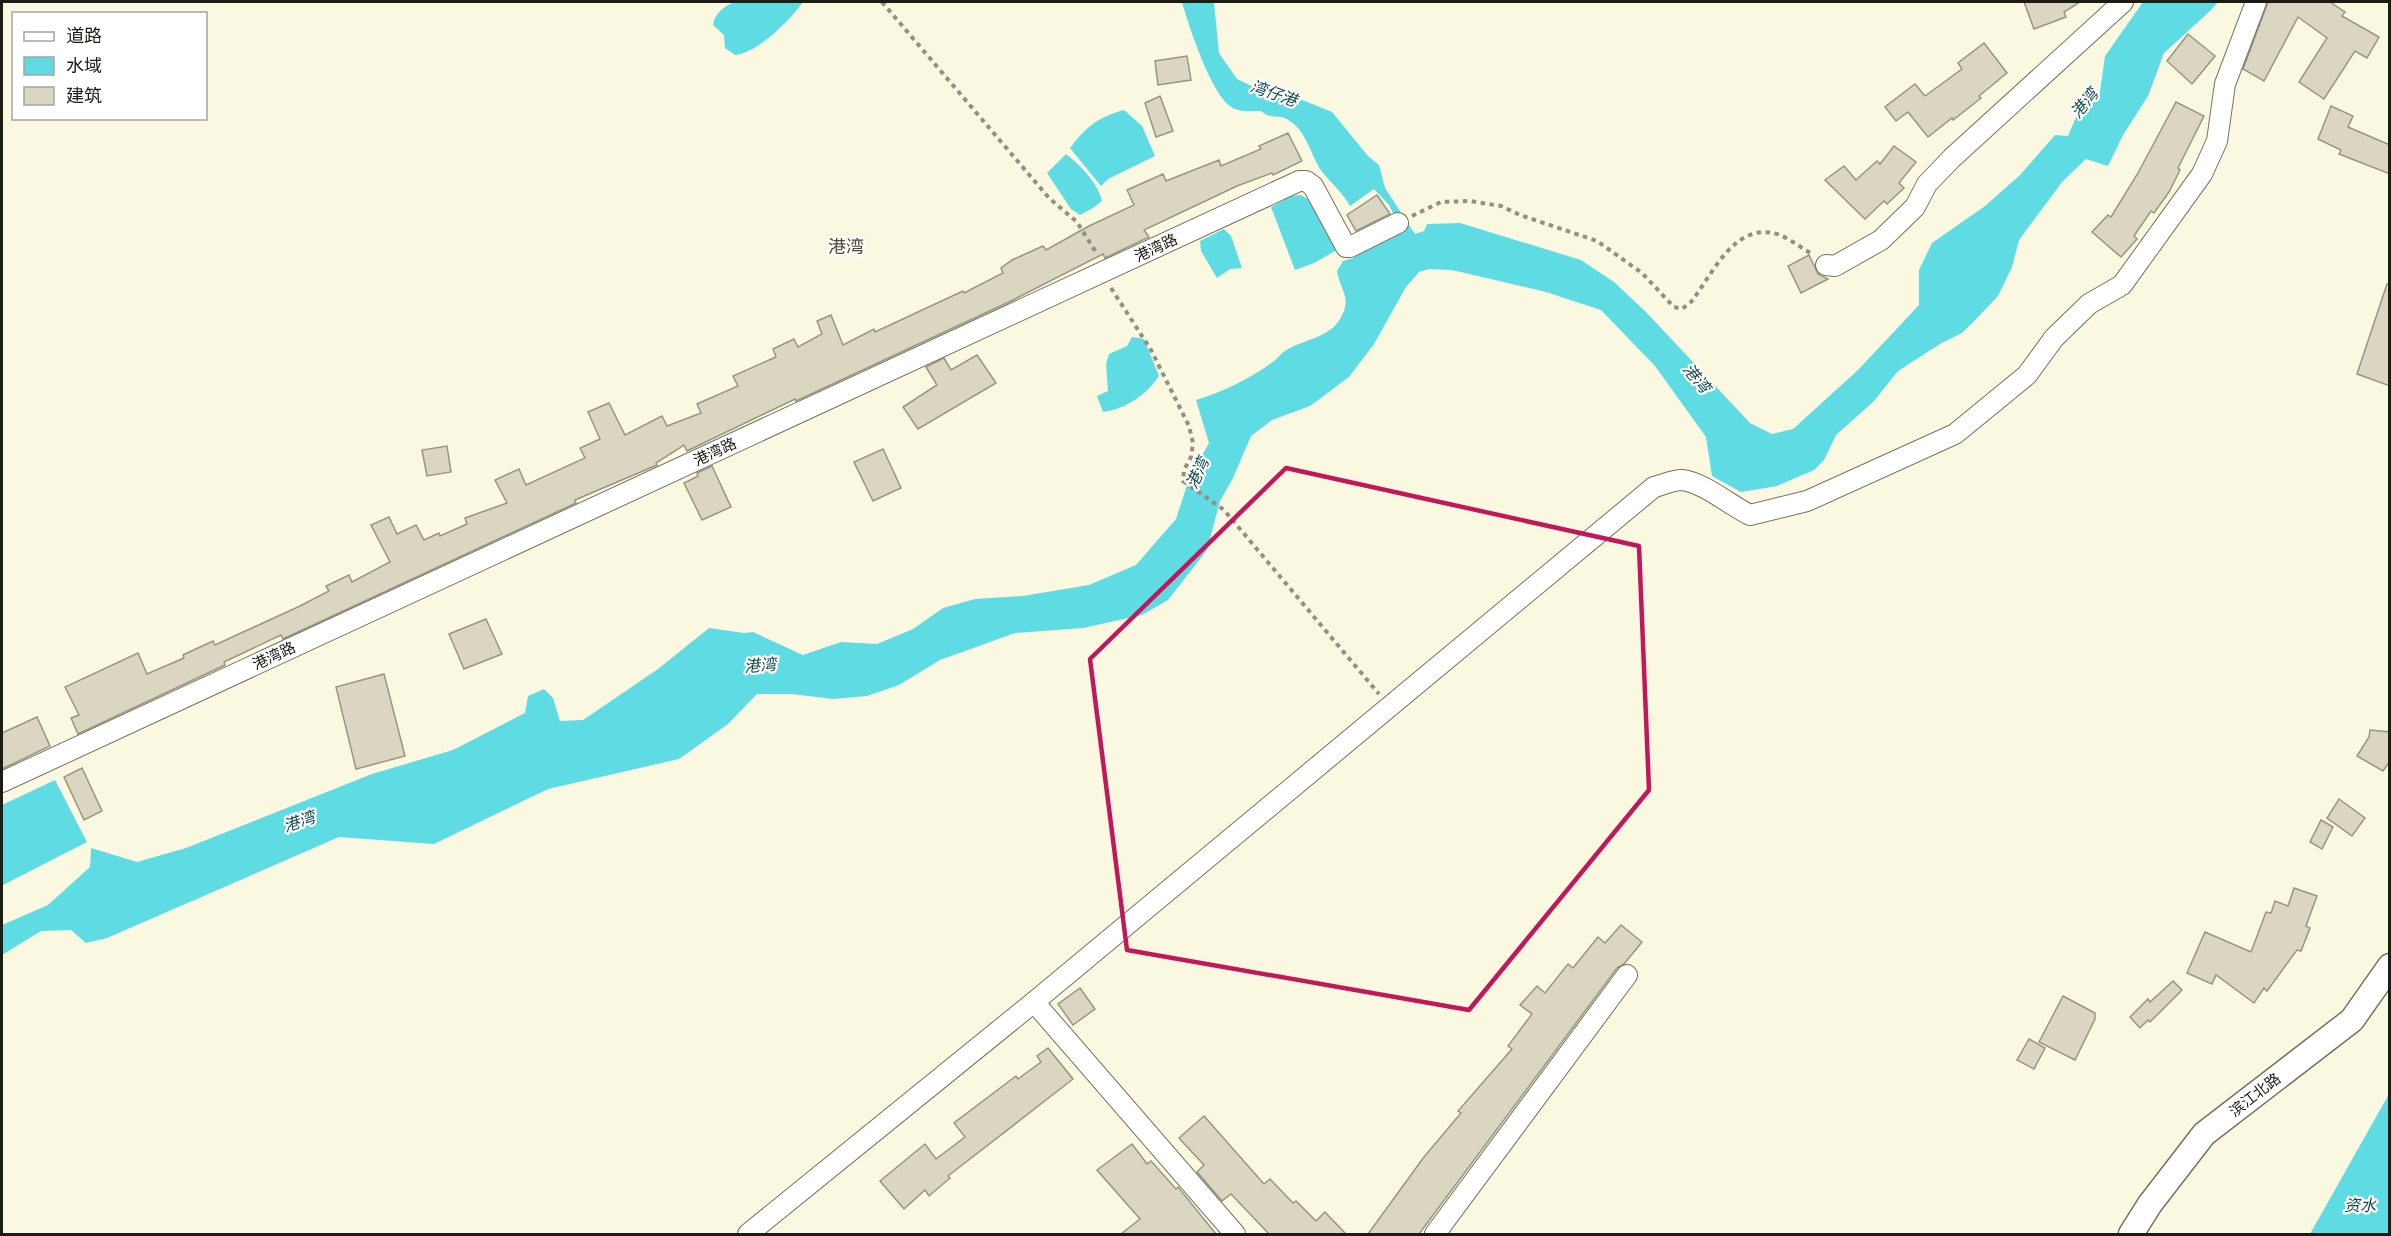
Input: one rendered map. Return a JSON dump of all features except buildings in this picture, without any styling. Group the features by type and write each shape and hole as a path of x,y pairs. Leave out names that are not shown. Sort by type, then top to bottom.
{"street":[{"path":"1826,266 1835,266 1881,240 1915,207 1927,184 1952,158 2123,2"},
{"path":"748,1234 1034,1002 1654,487 1680,480 1690,482 1750,515 1807,501 1955,434 2027,375 2054,338 2089,304 2122,285 2195,184 2217,141 2225,84 2256,2"},
{"name":"港湾路","path":"2,782 1299,181 1313,186 1346,247 1398,223"},
{"name":"滨江北路","path":"2131,1234 2150,1204 2204,1134 2352,1020 2390,966"},
{"path":"1435,1234 1628,975"},
{"path":"1034,1002 1235,1234"}],"path":[{"path":"882,2 1049,198 1077,222 1100,259 1102,274 1151,350 1189,426 1193,443 1191,457 1184,470 1183,482 1224,510 1389,707"},
{"path":"1398,223 1442,202 1470,201 1501,206 1520,215 1597,241 1642,273 1674,307 1682,309 1691,303 1731,246 1745,236 1757,232 1779,235 1816,256 1826,266"}],"highlighted area":[{"path":"1286,468 1639,546 1649,790 1469,1010 1127,950 1090,659"}],"water":[{"path":"735,2 803,2 764,42 744,53 735,55 725,48 724,35 713,25 715,17 727,5"},
{"path":"1182,2 1214,2 1219,53 1237,79 1258,89 1305,101 1332,112 1368,156 1379,165 1385,188 1415,234 1424,231 1427,224 1460,223 1581,260 1614,282 1646,312 1750,423 1772,434 1793,429 1858,370 1919,305 1919,270 1932,243 1985,206 2020,175 2055,135 2068,136 2077,115 2099,98 2105,56 2143,2 2218,2 2164,53 2148,96 2123,135 2108,166 2086,159 2062,182 2019,240 2012,267 1998,296 1962,333 1898,371 1874,401 1836,435 1824,460 1814,470 1777,486 1741,492 1712,476 1706,437 1655,366 1601,310 1546,292 1452,270 1429,269 1419,272 1406,287 1374,344 1349,377 1310,406 1272,420 1251,436 1233,478 1220,501 1207,550 1168,600 1142,615 1083,628 1015,633 940,660 899,685 867,696 833,699 791,694 757,694 728,724 679,759 548,789 434,844 339,837 107,938 86,943 71,930 41,931 2,955 2,925 48,905 90,867 91,848 137,862 186,848 372,774 453,750 525,713 528,696 544,689 553,698 560,721 583,720 658,669 709,628 744,633 753,632 803,655 841,642 877,644 913,629 943,608 975,599 1023,596 1089,585 1136,565 1176,519 1189,479 1209,443 1196,400 1246,379 1274,361 1286,350 1323,334 1336,325 1344,311 1346,299 1337,271 1343,261 1353,258 1398,223 1389,205 1374,189 1350,206 1323,173 1300,130 1287,119 1261,111 1237,110 1223,99 1201,57"},
{"path":"1124,110 1142,126 1155,156 1108,179 1101,186 1070,148 1093,124"},
{"path":"1066,154 1093,181 1102,201 1080,215 1071,209 1047,173"},
{"path":"1301,195 1314,203 1337,250 1314,263 1295,270 1271,207 1291,196"},
{"path":"1224,229 1231,236 1242,268 1230,269 1217,278 1201,251 1200,241"},
{"path":"1132,337 1144,339 1159,376 1135,400 1120,408 1103,412 1097,396 1108,391 1106,364 1109,354 1127,346"},
{"path":"55,780 87,842 3,885 2,805"},
{"name":"资水","path":"2389,1094 2389,1234 2310,1234"}],"district":[{"name":"港湾","path":"846,247"}],"water label":[{"name":"湾仔港","path":"1274,93"}]}
